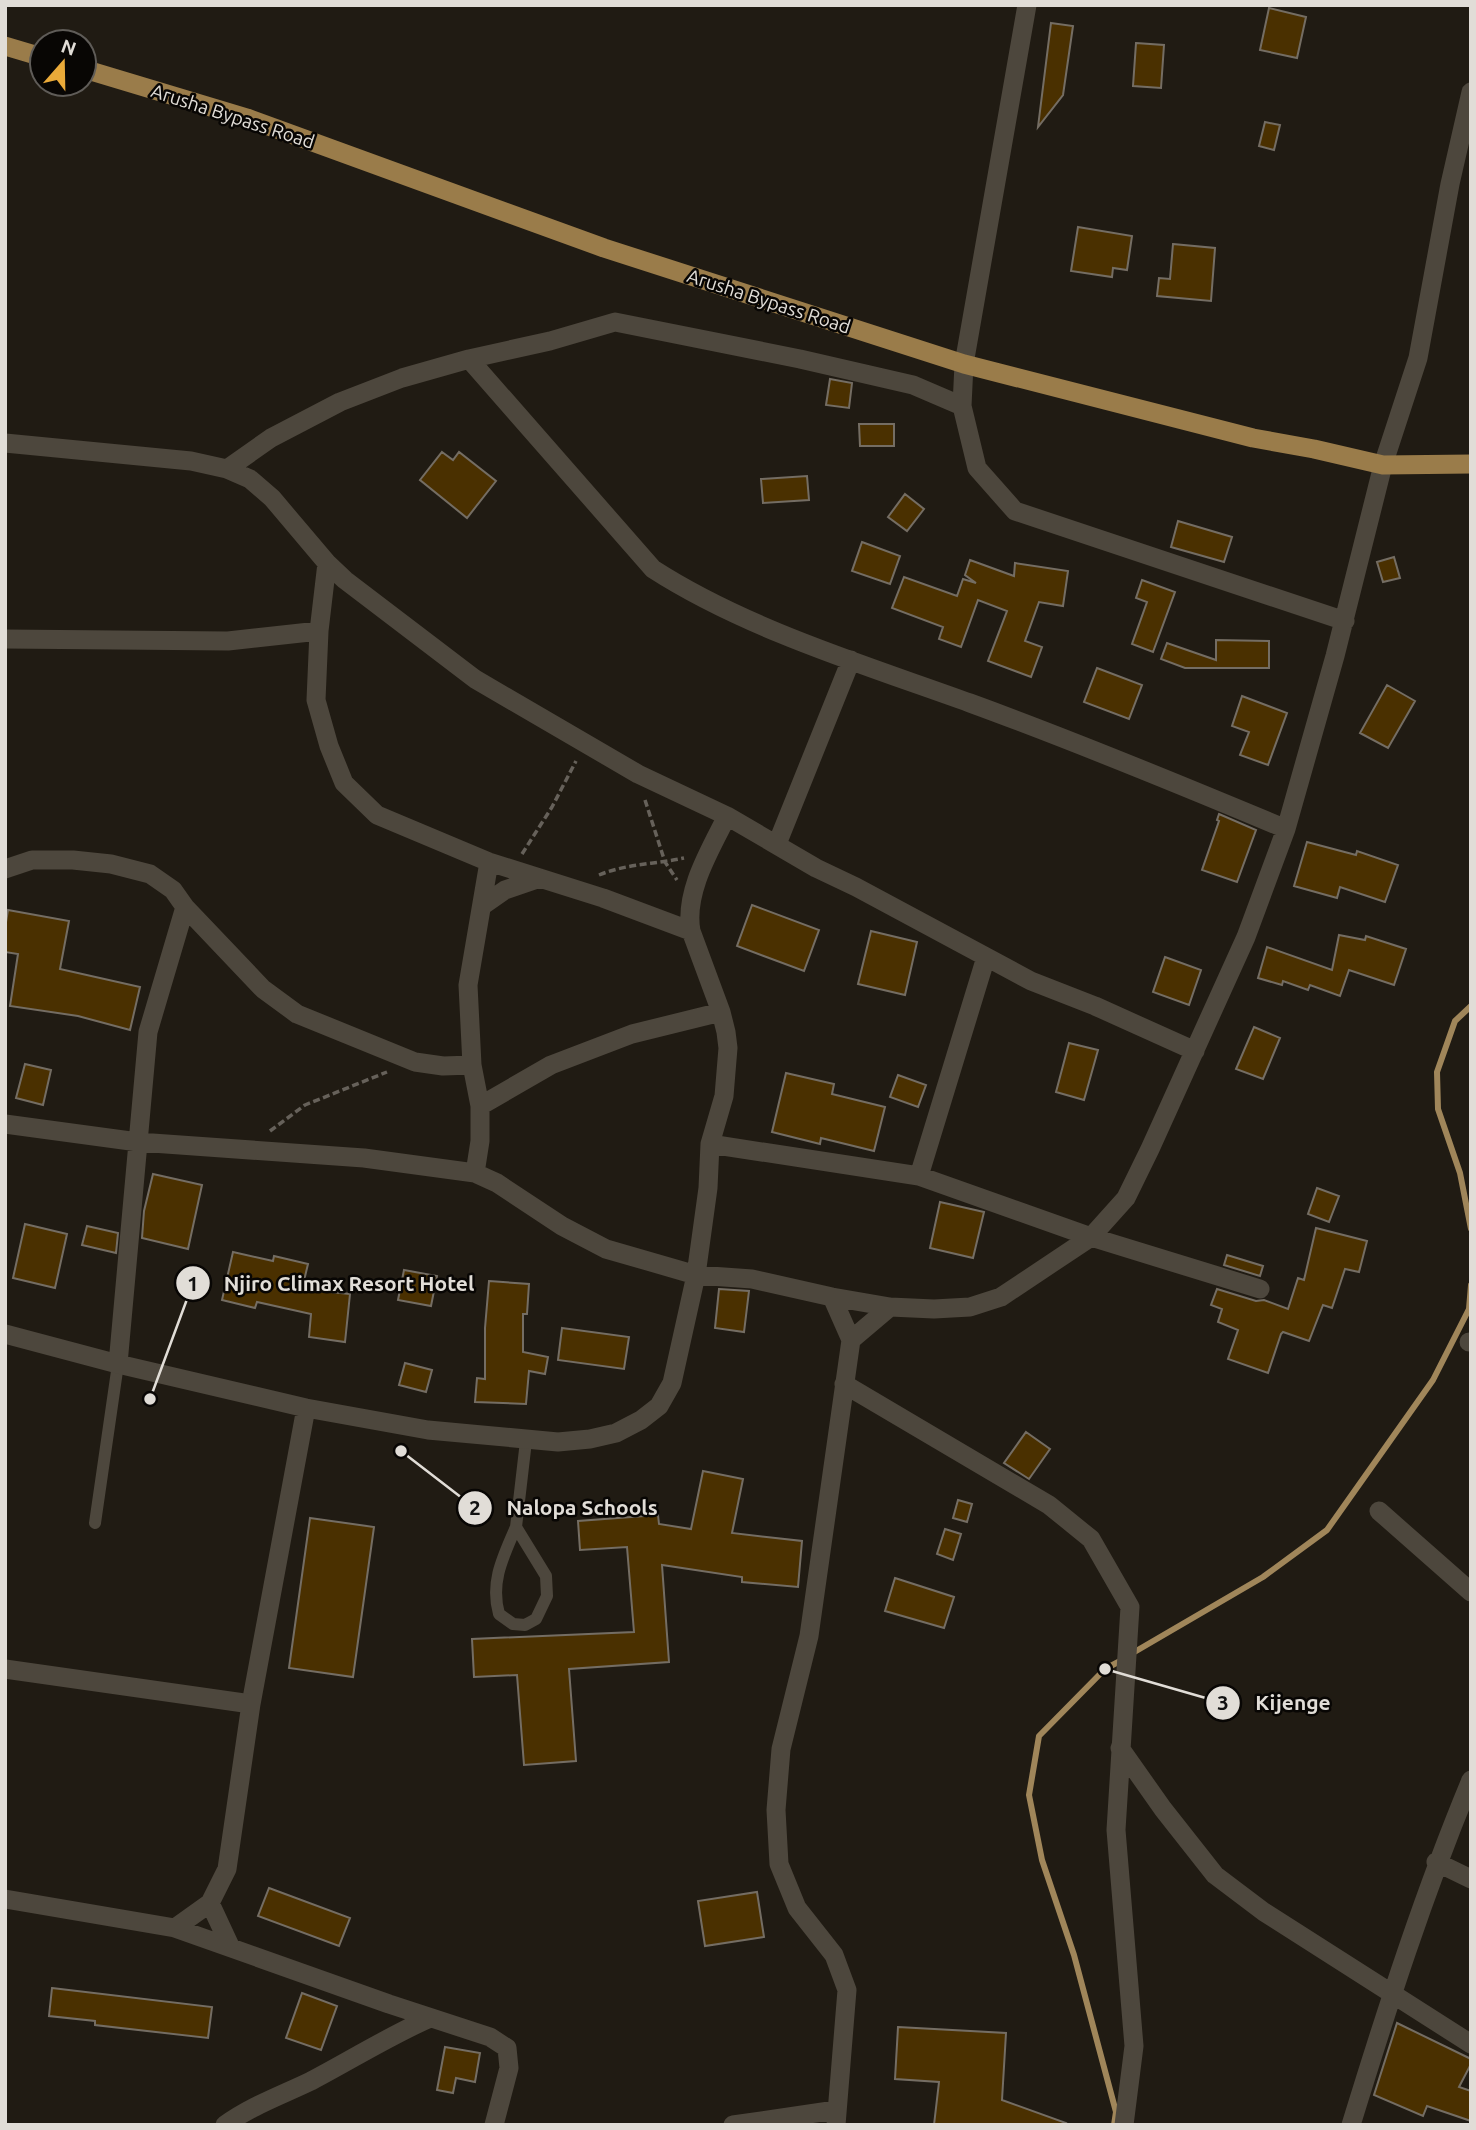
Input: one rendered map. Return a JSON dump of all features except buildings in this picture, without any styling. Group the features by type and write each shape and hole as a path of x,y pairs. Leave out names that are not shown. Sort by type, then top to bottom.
{"main road":[{"path":"5,46 28,53"},
{"name":"Arusha Bypass Road","path":"98,73 247,118 604,248 964,364 1213,428 1382,465 1471,464"}],"street":[{"path":"1027,5 964,364 962,406 976,468 1015,511 1345,621"},
{"path":"5,1124 138,1142 363,1158 475,1173 497,1183 562,1226 606,1249 696,1275 752,1279 890,1307 970,1307 1001,1297 1091,1237 1126,1198 1246,937 1286,829 1345,621 1382,465 1418,358 1450,184 1471,92"},
{"path":"227,469 271,438 340,402 402,378 469,359 550,341 615,321 913,385 962,406"},
{"path":"469,359 653,569 688,592 726,611 850,660 1088,746 1286,829"},
{"path":"5,443 191,461 227,469 250,479 272,498 327,563 345,580 475,679 638,775 727,816 816,868 1031,981 1095,1006 1195,1051"},
{"path":"327,563 319,631 316,700 329,746 344,783 377,815 489,862 691,931"},
{"path":"5,639 228,641 319,631"},
{"path":"777,844 850,660"},
{"path":"5,1334 118,1364 306,1408 428,1430 558,1442 616,1433 641,1420 659,1406 672,1383 696,1275 708,1188 710,1144 724,1096 728,1048 721,1012 688,917 690,901 727,816"},
{"path":"5,869 32,860 73,860 111,864 150,874 173,890 185,907 262,989 297,1014 415,1062 443,1066 472,1065"},
{"path":"475,1173 480,1141 480,1106 472,1065 468,985 489,862"},
{"path":"482,906 505,890 540,878"},
{"path":"118,1364 148,1032 185,907"},
{"path":"919,1176 986,957"},
{"path":"480,1106 551,1065 632,1034 721,1012"},
{"path":"710,1144 919,1176 1091,1237 1260,1289"},
{"path":"733,2125 836,2117 847,1990 834,1955 797,1908 779,1864 776,1810 781,1749 809,1636 851,1340 832,1297"},
{"path":"851,1340 890,1307"},
{"path":"844,1384 1049,1505 1091,1539 1130,1607 1116,1829 1134,2046 1124,2125"},
{"path":"174,1928 210,1903 227,1869 251,1704 306,1408"},
{"path":"1379,1511 1471,1592"},
{"path":"5,1668 251,1704"},
{"path":"1120,1748 1163,1809 1215,1875 1264,1912 1471,2045"},
{"path":"1351,2125 1391,1994 1436,1862 1471,1780"},
{"path":"1436,1862 1471,1879"},
{"path":"5,1899 174,1928 490,2037 507,2048 509,2068 494,2125"},
{"path":"210,1903 230,1946"},
{"path":"225,2125 242,2113 310,2081 398,2032 430,2018"}],"lane":[{"path":"95,1523 118,1364"},
{"path":"516,1527 546,1576 547,1596 542,1610 536,1619 525,1625 513,1624 499,1615 495,1582 516,1527 526,1441"}],"path":[{"path":"512,870 552,807 576,761 589,745"},
{"path":"638,775 666,862 690,901"},
{"path":"570,888 614,869 666,862 710,852"},
{"path":"245,1150 305,1105 415,1062"}],"waterway":[{"path":"1471,1006 1455,1021 1437,1072 1438,1109 1460,1173 1471,1229"},
{"path":"1131,1654 1263,1577 1327,1530 1433,1380 1469,1309 1471,1285"},
{"path":"1114,2125 1116,2112 1074,1955 1042,1860 1029,1795 1039,1736 1105,1669 1122,1660"}],"place":[{"name":"Njiro Climax Resort Hotel","path":"150,1399"},
{"name":"Nalopa Schools","path":"401,1451"},
{"name":"Kijenge","path":"1105,1669"}]}
